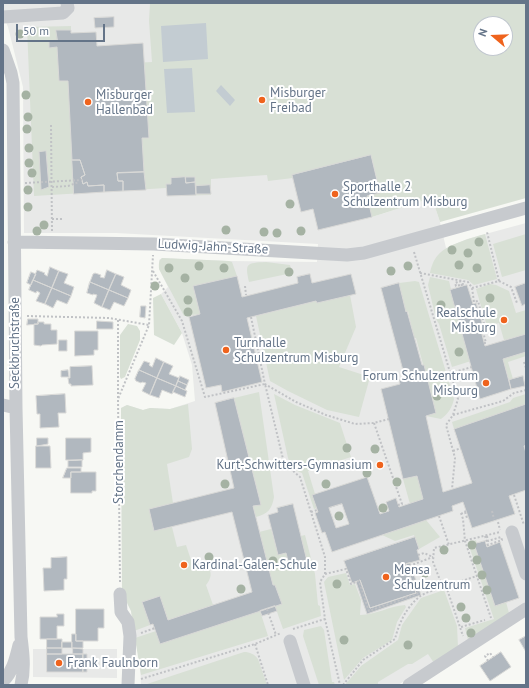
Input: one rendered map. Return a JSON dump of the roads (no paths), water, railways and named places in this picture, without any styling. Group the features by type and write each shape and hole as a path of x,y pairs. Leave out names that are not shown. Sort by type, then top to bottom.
{"street":[{"path":"3,17 63,13 68,8 67,3"},
{"name":"Seckbruchstraße","path":"3,50 13,83 15,316 9,407 21,637 24,657 24,675 22,685"},
{"name":"Ludwig-Jahn-Straße","path":"14,242 154,244 347,255 364,253 526,208"},
{"path":"506,531 526,574"},
{"path":"120,594 121,612 128,622 130,636 128,684"},
{"path":"409,685 526,609"},
{"path":"288,634 304,685"},
{"name":"Seckbruchstraße","path":"3,681 10,673 16,658 21,637"}],"place":[{"name":"Misburger Freibad","path":"262,100"},
{"name":"Misburger Hallenbad","path":"88,102"},
{"name":"Sporthalle 2 Schulzentrum Misburg","path":"335,194"},
{"name":"Realschule Misburg","path":"504,320"},
{"name":"Turnhalle Schulzentrum Misburg","path":"226,350"},
{"name":"Forum Schulzentrum Misburg","path":"486,383"},
{"name":"Kurt-Schwitters-Gymnasium","path":"380,465"},
{"name":"Kardinal-Galen-Schule","path":"184,565"},
{"name":"Mensa Schulzentrum","path":"386,577"},
{"name":"Frank Faulnborn","path":"59,663"}]}
